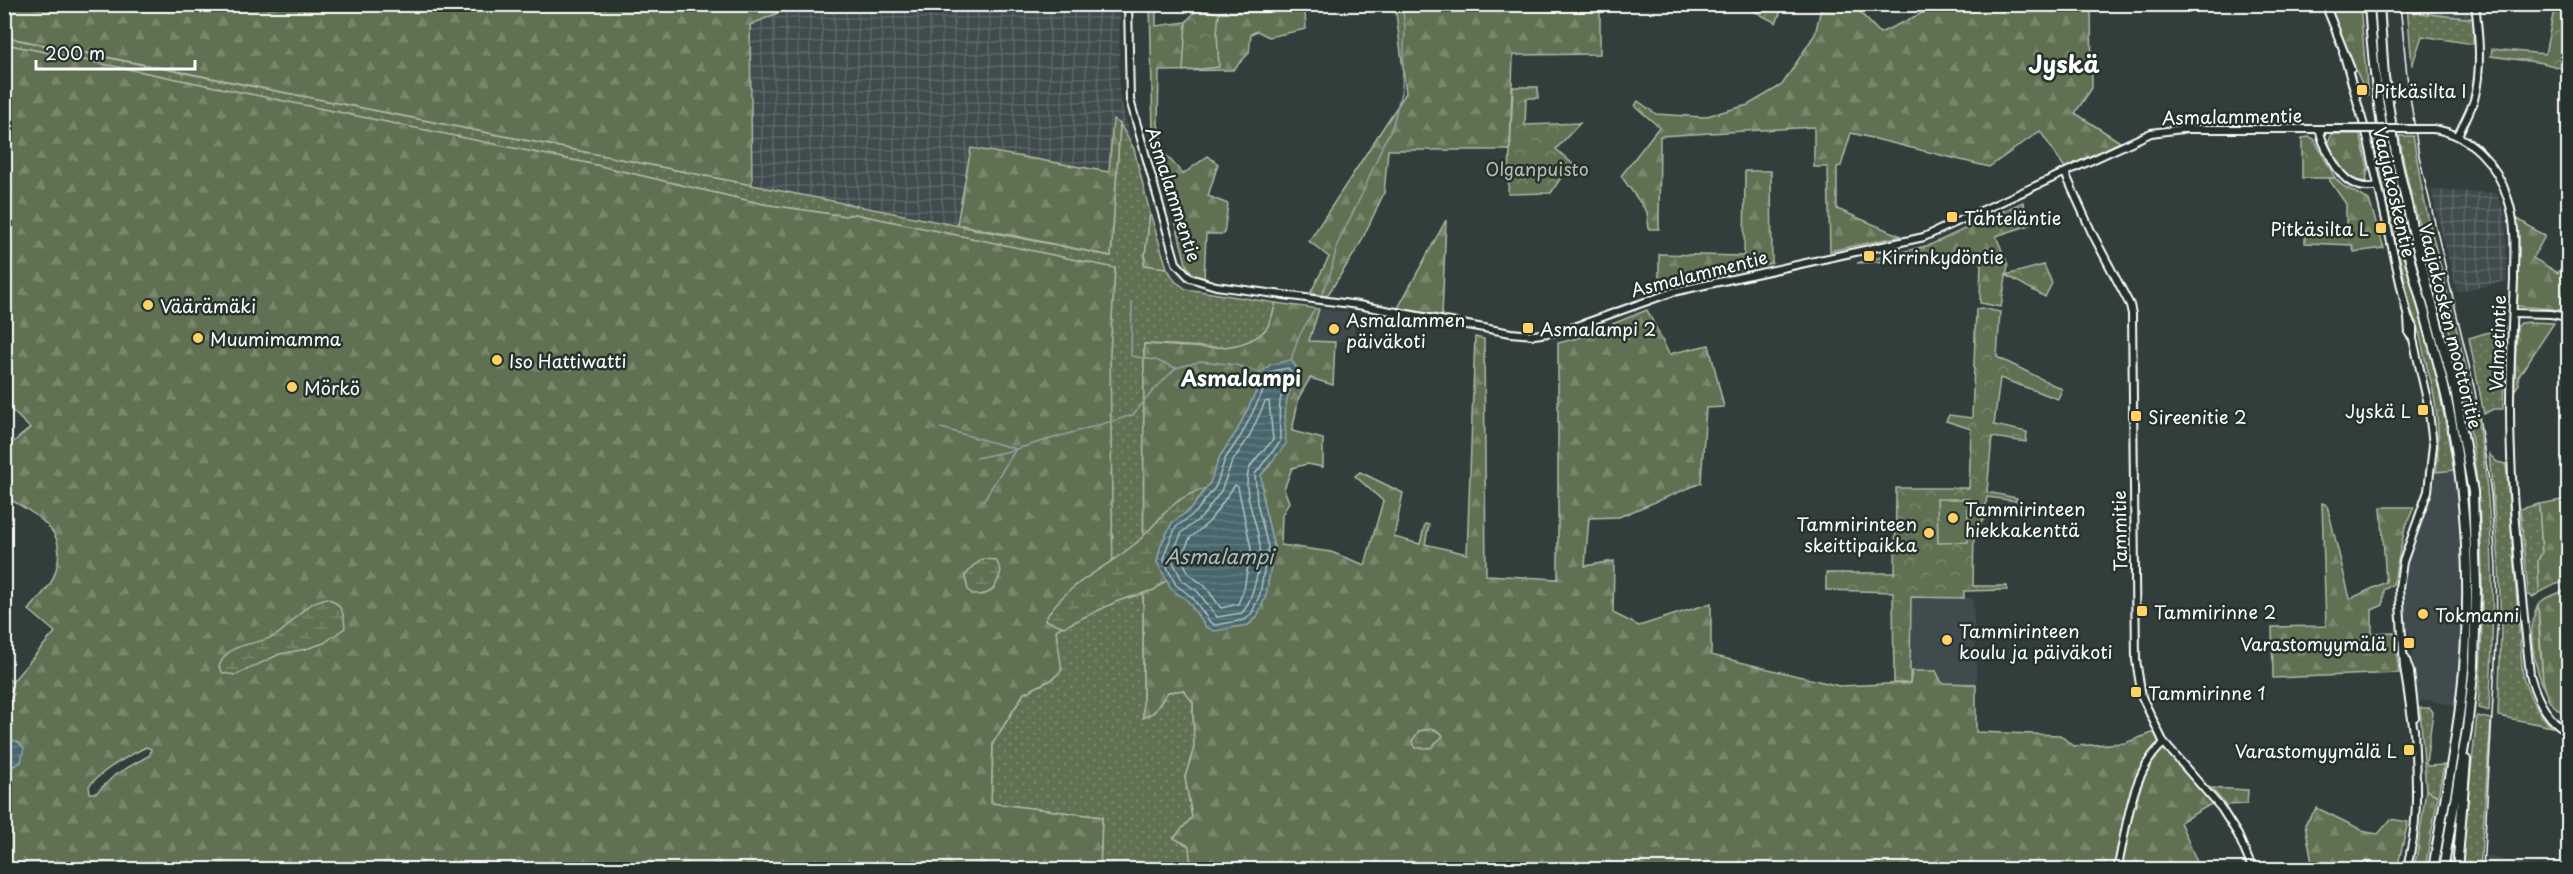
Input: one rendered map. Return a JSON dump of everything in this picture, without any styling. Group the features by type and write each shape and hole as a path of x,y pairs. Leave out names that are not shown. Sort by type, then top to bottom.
{"highway":[{"name":"Vaajakosken moottoritie","path":"2369,4 2375,75 2388,163 2406,245 2448,402 2458,462 2466,552 2466,635 2461,699 2433,870"},
{"name":"Vaajakosken moottoritie","path":"2379,4 2385,77 2397,161 2456,395 2473,492 2475,634 2464,748 2443,870"},
{"path":"2457,870 2465,780 2464,748"}],"street":[{"name":"Asmalammentie","path":"1128,4 1130,100 1176,263 1190,278 1237,290 1358,305 1511,333 1556,333 1673,292 1924,237 2141,137 2163,131 2320,129 2323,143 2343,177 2360,187 2378,186"},
{"name":"Vaajakoskentie","path":"2325,4 2343,52 2349,61 2408,318 2409,334 2413,339 2431,422 2433,461 2428,491 2400,575 2398,604 2404,654 2410,672 2418,802 2415,830 2406,870"},
{"path":"2458,135 2473,103 2477,82 2478,37 2475,4"},
{"name":"Valmetintie","path":"2320,129 2433,129 2458,135 2480,151 2490,164 2509,199 2515,238 2510,372 2511,462 2530,675 2535,693 2546,712 2568,731"},
{"name":"Tammitie","path":"2065,173 2092,233 2130,305 2132,314 2137,675 2145,705 2164,743 2221,808 2238,835 2253,870"},
{"path":"2513,312 2568,317"},
{"path":"2117,870 2138,783 2151,757 2164,743"}],"shaded area":[{"path":"886,4 1120,5 1119,94 1134,149 1120,124 1114,119 1109,172 972,149 957,224 870,210 752,185 750,25 796,5 873,5 876,11"},
{"path":"2419,5 2473,5 2474,19 2419,13"},
{"path":"2431,190 2496,193 2506,216 2507,281 2457,292"},
{"name":"Asmalammen päiväkoti","path":"1319,309 1354,313 1355,339 1335,342 1309,341"},
{"path":"2454,470 2460,557 2461,637 2456,706 2429,700 2418,702 2409,632 2403,616 2403,588 2407,562 2434,486 2436,472"},
{"path":"1911,597 1973,598 1976,684 1942,683 1936,671 1912,671"},
{"path":"2487,856 2545,869 2486,869"}],"green space":[{"path":"4,5 18,40 1111,256 1120,124 1134,149 1150,213 1144,265 1167,268 1175,281 1186,289 1276,303 1266,329 1255,338 1241,344 1209,347 1144,344 1143,717 1154,712 1168,692 1183,690 1193,702 1194,748 1185,777 1192,817 1246,869 1100,869 1102,817 991,803 993,743 1024,693 1051,680 1056,630 1091,608 1115,268 855,214 845,216 763,204 587,163 5,44"},
{"path":"4,5 796,5 750,25 752,185 5,37"},
{"path":"1150,5 1156,5 1156,26 1186,22 1224,12 1274,12 1281,5 1313,5 1313,8 1305,12 1306,29 1269,37 1257,31 1251,34 1249,53 1233,70 1159,71 1158,124 1165,154 1183,174 1208,156 1218,164 1208,196 1228,204 1224,234 1206,234 1204,279 1193,275 1186,264 1153,132"},
{"path":"1395,5 1600,5 1600,54 1513,55 1510,150 1388,150 1384,193 1359,246 1327,296 1310,294 1329,257 1309,241 1406,93"},
{"path":"1743,5 1774,5 1782,9 1776,23"},
{"path":"1822,5 1853,5 1880,33 1939,5 2091,5 2092,88 2075,113 2120,142 2065,168 2040,131 1989,167 1851,133 1841,166 1837,167 1837,209 1901,236 1830,251 1828,167 1814,167 1814,127 1660,136 1659,229 1649,229 1647,212 1621,176 1659,127 1635,106 1638,101 1656,114 1703,117 1748,105 1782,85 1815,34"},
{"path":"2329,5 2360,5 2368,96 2349,56"},
{"path":"2407,5 2419,5 2420,13 2474,19 2473,44 2422,36 2412,66"},
{"path":"1197,9 1219,13 1217,33 1219,67 1183,71 1186,22"},
{"path":"2554,10 2568,10 2568,70 2543,63 2491,56 2492,49 2545,54"},
{"path":"5,44 587,163 763,204 845,216 855,214 1115,268 1110,353 1113,580 1091,608 1056,630 1062,670 1051,680 1024,693 993,743 991,803 1102,817 1100,869 5,869 5,770 21,762 8,739 5,741 5,704 14,694 5,686 5,676 12,682 55,632 29,610 50,584 57,568 59,555 56,538 47,525 5,497 4,450 30,428 5,404","holes":["146,747 151,749 150,755 116,774 96,793 90,793 89,786 109,769"]},
{"name":"Olganpuisto","path":"1513,87 1538,87 1538,98 1526,98 1525,125 1580,123 1556,149 1574,165 1560,179 1551,193 1508,194"},
{"path":"1113,119 1120,124 1111,256 957,224 971,148 1109,172"},
{"path":"2332,134 2360,134 2368,168 2366,182 2351,180 2338,164 2328,142"},
{"path":"2372,135 2378,136 2405,261 2435,367 2454,470 2436,472 2438,432 2433,392 2412,313"},
{"path":"2399,136 2413,136 2422,189 2479,429 2491,534 2493,605 2489,711 2478,708 2482,580 2474,453 2459,369 2411,195"},
{"path":"2302,138 2314,139 2335,178 2302,178"},
{"path":"1745,171 1771,171 1772,263 1659,289 1659,254 1744,256"},
{"path":"2328,178 2335,178 2343,186 2369,200 2384,248 2354,252 2352,245 2305,243 2305,229 2346,229 2346,204"},
{"path":"2023,202 2030,225 1996,236 2008,265 2001,307 1980,303 1981,256 1857,263 1930,245"},
{"path":"1150,213 1167,268 1144,265"},
{"path":"2516,218 2545,236 2533,258 2558,273 2568,256 2568,303 2563,310 2517,306 2519,236"},
{"path":"1446,220 1442,316 1398,308"},
{"path":"2044,265 2052,283 2045,297 2006,275"},
{"path":"1276,303 1319,309 1309,341 1335,342 1333,385 1310,378 1299,397 1292,431 1323,439 1323,467 1307,464 1292,468 1284,489 1289,502 1282,515 1281,545 1331,552 1365,565 1383,501 1355,476 1360,472 1403,493 1394,537 1420,544 1425,524 1429,525 1425,544 1467,554 1475,337 1484,339 1486,575 1558,579 1558,343 1578,338 1647,310 1669,354 1709,345 1724,407 1706,408 1701,483 1619,517 1589,518 1585,566 1614,561 1613,613 1639,626 1711,603 1711,655 1839,686 1910,683 1912,671 1936,671 1942,683 1976,684 1976,732 2060,735 2073,746 2125,743 2155,732 2170,755 2213,803 2180,822 2200,869 1219,870 1211,867 1200,869 1190,859 1189,846 1174,838 1192,817 1185,777 1194,748 1193,702 1183,690 1168,692 1154,712 1143,718 1144,344 1209,348 1241,344 1255,338 1266,329","holes":["1299,372 1287,392 1284,405 1285,418 1270,465 1261,475 1263,502 1274,547 1266,595 1257,617 1248,625 1206,627 1188,601 1192,508 1210,483 1220,456 1237,431 1259,386 1261,373"]},
{"path":"1976,309 2000,312 1997,357 2062,389 2058,399 2000,378 1994,425 2027,432 2026,442 1992,437 1987,492 2017,498 2016,501 1987,497 1984,519 1974,532 1973,586 2007,586 2007,590 1964,591 1964,598 1911,597 1910,683 1894,683 1893,592 1826,590 1826,573 1895,573 1896,488 1969,488 1971,429 1946,421 1949,415 1972,418"},
{"path":"2521,323 2554,323 2518,377 2519,384 2514,391 2517,327"},
{"path":"2505,327 2503,409 2493,409 2484,414 2469,338"},
{"path":"2489,454 2497,462 2506,464 2523,678 2534,704 2552,727 2498,716 2501,630 2499,563"},
{"path":"1207,488 1192,508 1172,523 1161,545 1157,562 1167,580 1154,590 1118,601 1064,627 1045,620 1063,596 1136,543 1175,504 1194,492"},
{"name":"Tammirinteen hiekkakenttä","path":"1937,499 1968,499 1968,542 1938,543"},
{"path":"2568,499 2568,581 2539,593 2538,561 2542,552 2539,504"},
{"path":"2322,503 2327,505 2350,599 2386,582 2381,507 2414,507 2405,528 2393,584 2384,590 2383,605 2372,610 2372,634 2394,633 2399,673 2273,678 2272,627 2326,626"},
{"path":"2539,504 2542,552 2538,561 2539,593 2533,597 2528,591 2520,509"},
{"path":"983,559 996,560 1001,571 992,590 985,594 973,595 968,590 965,576"},
{"path":"2568,589 2568,718 2549,701 2543,680 2538,604"},
{"path":"327,598 341,609 345,628 324,643 280,654 236,675 223,673 219,667 229,652 278,634 305,608"},
{"path":"2538,604 2542,665 2549,701 2533,652 2532,628"},
{"path":"2420,708 2430,708 2433,712 2427,766 2444,765 2438,796 2426,790"},
{"path":"2477,716 2491,719 2480,869 2460,870"},
{"path":"1433,729 1443,736 1431,748 1416,748 1412,741 1419,731"},
{"path":"2211,788 2248,790 2247,804 2226,805"},
{"path":"2426,790 2438,796 2425,869 2413,869 2417,854"},
{"path":"2317,808 2366,832 2378,834 2391,819 2408,822 2397,869 2313,869 2305,824"}],"water":[{"name":"Asmalampi","path":"1291,360 1299,372 1287,399 1286,444 1261,475 1263,502 1274,547 1266,595 1257,617 1248,625 1214,631 1206,627 1188,601 1171,589 1157,562 1161,545 1172,523 1192,508 1210,483 1220,456 1237,431 1259,386 1261,373 1270,365"},
{"path":"8,739 18,742 24,748 21,762 5,770 5,741"}],"waterway":[{"path":"1321,296 1331,272 1337,245 1392,129 1402,88 1405,28 1402,4"},
{"path":"1132,302 1131,356 1155,360 1176,368"},
{"path":"1291,360 1298,338 1314,310"},
{"path":"983,501 1016,449 1133,415 1176,368 1201,361 1236,365 1261,373"},
{"path":"941,428 1016,449"},
{"path":"976,458 1014,450"}],"railway":[{"path":"2400,4 2407,76 2419,156 2475,391 2491,494 2497,629 2483,870"}],"place":[{"name":"Pitkäsilta I","path":"2362,90"},
{"name":"Tähteläntie","path":"1952,217"},
{"name":"Pitkäsilta L","path":"2381,228"},
{"name":"Kirrinkydöntie","path":"1869,256"},
{"name":"Väärämäki","path":"148,305"},
{"name":"Asmalampi 2","path":"1528,328"},
{"name":"Asmalammen päiväkoti","path":"1334,329"},
{"name":"Muumimamma","path":"198,338"},
{"name":"Iso Hattiwatti","path":"497,360"},
{"name":"Mörkö","path":"292,387"},
{"name":"Jyskä L","path":"2423,410"},
{"name":"Sireenitie 2","path":"2136,416"},
{"name":"Tammirinteen hiekkakenttä","path":"1953,518"},
{"name":"Tammirinteen skeittipaikka","path":"1929,533"},
{"name":"Tammirinne 2","path":"2142,611"},
{"name":"Tokmanni","path":"2423,614"},
{"name":"Tammirinteen koulu ja päiväkoti","path":"1947,640"},
{"name":"Varastomyymälä I","path":"2409,643"},
{"name":"Tammirinne 1","path":"2136,692"},
{"name":"Varastomyymälä L","path":"2409,750"}],"district":[{"name":"Jyskä","path":"2064,63"},
{"name":"Asmalampi","path":"1241,377"}]}
